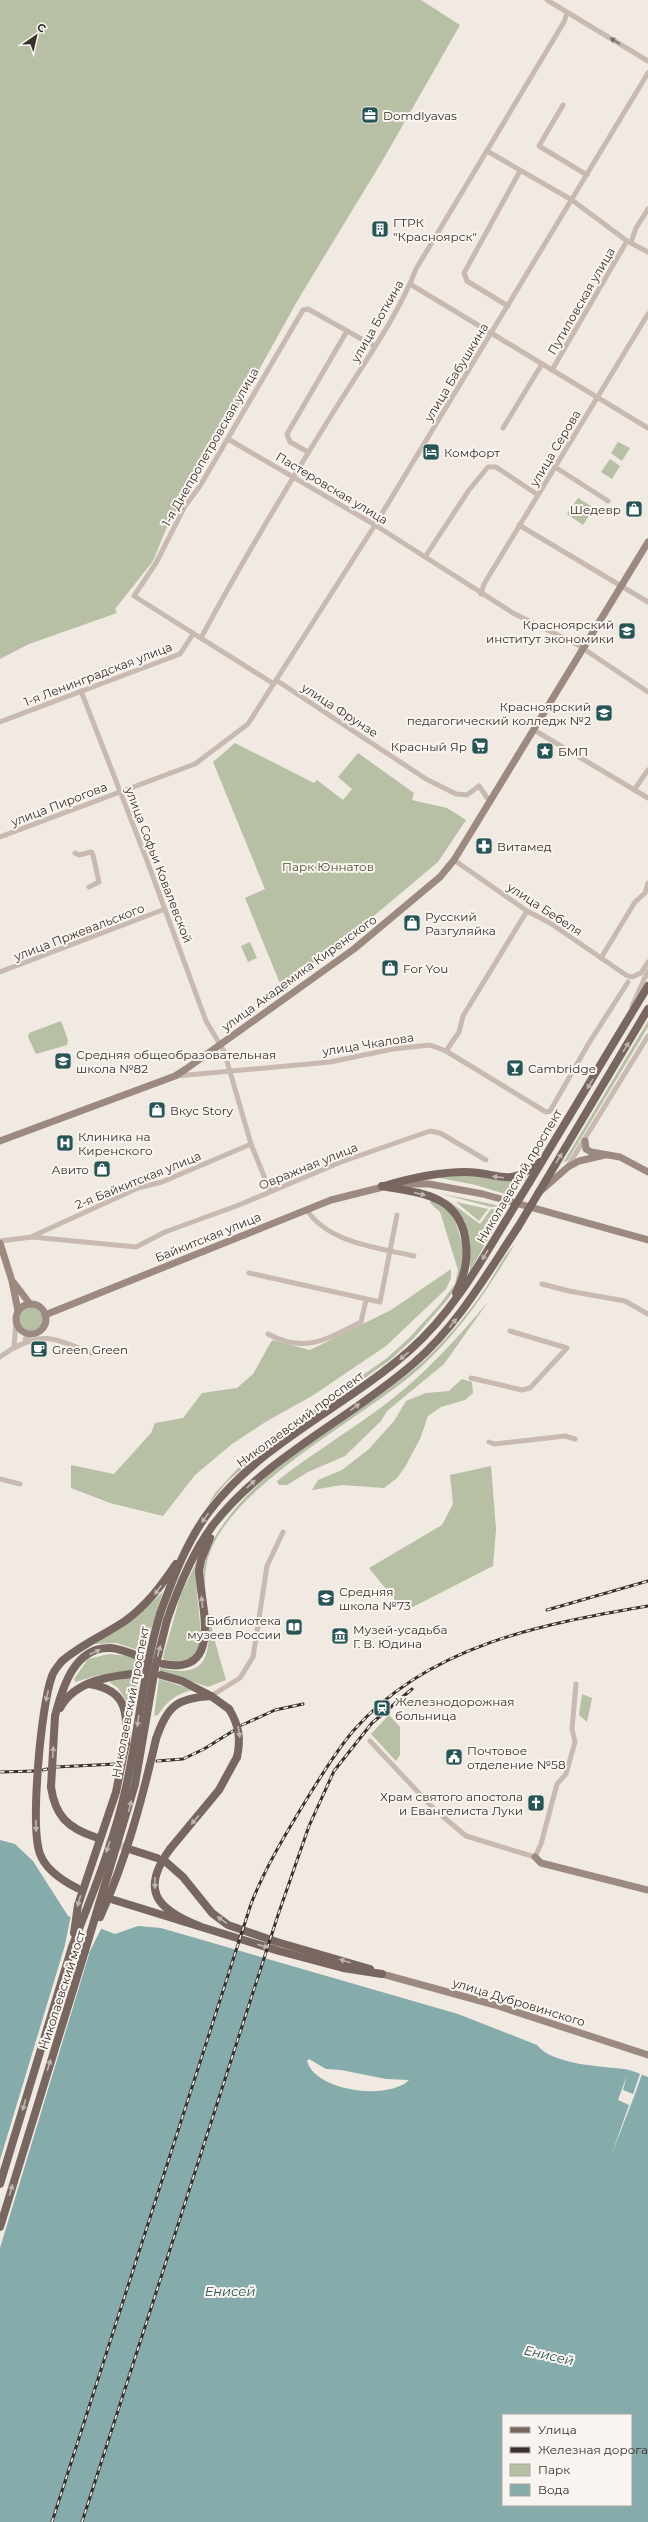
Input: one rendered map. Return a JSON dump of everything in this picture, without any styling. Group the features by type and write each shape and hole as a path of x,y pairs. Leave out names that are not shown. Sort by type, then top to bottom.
{"main road":[{"name":"улица Академика Киренского","path":"0,1142 175,1076 354,949 440,877 454,860 648,542"},
{"name":"Николаевский проспект","path":"72,1947 108,1849 126,1787 147,1664 160,1614 188,1546 212,1508 239,1478 272,1451 387,1370 422,1339 474,1275 648,986"},
{"name":"Николаевский проспект","path":"85,1951 134,1790 155,1668 167,1620 189,1566 207,1533 224,1512 264,1472 384,1387 425,1353 465,1308 518,1227 648,1009"},
{"path":"585,1141 586,1149 605,1155 620,1157 648,1172"},
{"path":"539,1192 568,1167 579,1161 605,1155"},
{"path":"382,1186 429,1174 466,1172 493,1177 514,1177 532,1168 545,1158"},
{"name":"Байкитская улица","path":"45,1315 307,1210 357,1192 382,1186 406,1183 449,1187 509,1200 586,1223 648,1239"},
{"path":"382,1186 434,1198 448,1205 461,1220 467,1248 466,1270 449,1306"},
{"path":"0,1242 12,1281 18,1311 16,1321 24,1332 32,1333 42,1328 45,1315 38,1306 30,1304 12,1281"},
{"path":"18,1311 30,1304"},
{"path":"163,1664 174,1666 190,1663 198,1657 205,1646 200,1584 201,1560 224,1512"},
{"path":"77,1888 52,1871 41,1855 35,1830 45,1701 52,1674 62,1661 79,1647 124,1621 150,1600 188,1546"},
{"path":"95,1837 64,1822 53,1802 51,1787 55,1716 67,1678 82,1659 101,1649 119,1650 143,1658"},
{"path":"55,1716 69,1695 80,1688 103,1679 140,1673"},
{"path":"161,1675 182,1681 211,1696 229,1710 239,1730 240,1744 237,1757 219,1790 170,1849 155,1873 153,1885 156,1894 166,1910 199,1926"},
{"name":"Николаевский мост","path":"0,2184 72,1947 78,1905 116,1792 126,1743 125,1710 120,1698 112,1691 101,1686 89,1684"},
{"name":"Николаевский мост","path":"0,2227 85,1951 113,1888 138,1817 156,1739 162,1722 177,1703 194,1697 211,1696"},
{"path":"132,1850 157,1858"},
{"path":"535,1857 541,1863 648,1890"},
{"path":"166,1862 183,1877 212,1913 228,1925 277,1942 347,1961 382,1974"},
{"path":"114,1900 344,1968 382,1974"},
{"name":"улица Дубровинского","path":"382,1974 488,2003 648,2055"}],"street":[{"path":"547,0 648,61"},
{"name":"улица Боткина","path":"201,638 308,452 374,346 410,284 416,269 564,22 567,13"},
{"name":"улица Бабушкина","path":"275,682 374,525 648,73"},
{"path":"563,105 539,146 587,175"},
{"path":"487,151 572,200 629,242 648,252"},
{"path":"508,306 467,281 464,273 520,171"},
{"name":"Путиловская улица","path":"552,370 648,209"},
{"path":"410,284 492,332 648,428"},
{"name":"1-я Днепропетровская улица","path":"201,638 134,596 156,563 185,506 228,439 303,310 308,308 374,346"},
{"name":"улица Серова","path":"481,594 484,584 519,525 648,314"},
{"path":"308,452 290,442 287,434 347,331"},
{"path":"503,428 542,364"},
{"name":"Пастеровская улица","path":"228,439 295,477 374,525 481,594 583,650 648,692"},
{"path":"425,557 469,490 488,467 496,467 538,495"},
{"path":"555,467 608,500"},
{"path":"519,525 648,602"},
{"name":"1-я Ленинградская улица","path":"0,722 180,654 193,634"},
{"name":"улица Фрунзе","path":"201,638 275,682 426,779 456,794 467,795 479,786 490,802"},
{"name":"улица Пирогова","path":"0,837 195,764 248,724 275,682"},
{"name":"улица Софьи Ковалевской","path":"81,691 166,909 206,1021 221,1044"},
{"path":"534,730 648,798"},
{"path":"634,790 648,770"},
{"path":"76,853 79,855 91,852 93,855 98,882 89,887"},
{"name":"улица Бебеля","path":"454,860 527,911 550,923 626,975 632,977 641,973 648,962"},
{"path":"601,958 635,902 646,894 648,883"},
{"name":"улица Пржевальского","path":"0,972 166,909"},
{"path":"446,1051 459,1032 463,1016 527,911"},
{"path":"624,1027 648,971"},
{"name":"улица Чкалова","path":"175,1076 330,1062 393,1049 430,1045 446,1051 543,1112 550,1110 589,1042 628,982"},
{"path":"568,1167 648,1036"},
{"path":"221,1044 251,1144 270,1191"},
{"name":"Овражная улица","path":"32,1237 136,1247 165,1232 341,1162 430,1131 440,1133 486,1160"},
{"name":"2-я Байкитская улица","path":"32,1237 138,1188 162,1182 251,1144"},
{"path":"307,1210 312,1218 335,1234 356,1243 414,1256"},
{"path":"249,1273 380,1302 397,1215"},
{"path":"0,1242 32,1237"},
{"path":"542,1284 569,1291 626,1301 648,1314"},
{"path":"268,1334 281,1341 307,1345 324,1341 361,1322 366,1300"},
{"path":"14,1348 16,1321"},
{"path":"471,1378 522,1390 530,1388 567,1348 510,1331"},
{"path":"14,1348 32,1333"},
{"path":"0,1357 32,1338 42,1337 52,1338 92,1353"},
{"path":"489,1442 494,1444 565,1436 575,1439"},
{"path":"0,1480 20,1484"},
{"path":"211,1696 240,1678 254,1657 267,1566 284,1532"},
{"path":"370,1741 434,1809 466,1836 535,1857 541,1844 557,1784 566,1774 575,1742 572,1729 576,1684"}],"green space":[{"path":"0,0 421,0 460,25 384,158 299,298 211,456 166,529 153,561 115,609 117,613 29,644 0,659"},
{"path":"618,442 630,448 622,461 611,453"},
{"path":"610,459 620,466 612,479 601,472"},
{"path":"578,498 594,508 583,525 567,514"},
{"name":"Парк Юннатов","path":"235,743 314,783 317,780 343,800 352,789 338,777 358,753 414,793 412,800 447,808 466,820 438,862 345,940 281,986 245,898 265,889 213,762"},
{"path":"250,942 257,958 248,962 241,946"},
{"path":"61,1021 68,1040 67,1045 36,1054 28,1037 29,1033"},
{"path":"648,1021 648,1027 568,1160 563,1163"},
{"path":"462,1174 509,1181 524,1177 512,1196 476,1185 434,1177"},
{"path":"438,1193 501,1206 491,1207"},
{"path":"446,1199 480,1224 491,1209 504,1211 470,1271 470,1244 464,1220"},
{"path":"431,1200 453,1214 463,1246 464,1274 448,1299 414,1338 390,1360 260,1453 227,1482 208,1505 215,1493 251,1454 387,1358 409,1338 440,1304 455,1284 458,1270 440,1212 430,1203"},
{"path":"456,1202 488,1209 479,1221"},
{"path":"515,1244 494,1278 461,1324 420,1368 395,1388 332,1432 267,1481 240,1508 219,1534 207,1562 205,1589 210,1621 226,1680 208,1687 160,1671 160,1668 182,1671 197,1667 205,1658 208,1644 208,1629 203,1579 204,1565 214,1538 242,1501 289,1458 369,1403 430,1355 472,1307 487,1286 503,1259"},
{"path":"451,1269 451,1278 446,1289 386,1346 312,1396 267,1421 232,1444 195,1475 163,1516 110,1503 71,1488 71,1465 114,1474 151,1433 155,1423 183,1418 202,1393 237,1388 253,1374 272,1340 310,1350 391,1310"},
{"path":"488,1302 444,1364 387,1411 381,1421 345,1456 308,1472 287,1485 279,1485 277,1481 378,1410 418,1377"},
{"path":"31,1307 39,1311 43,1319 39,1327 31,1331 23,1327 19,1319 23,1311"},
{"path":"462,1379 472,1382 473,1393 465,1400 441,1407 428,1416 420,1439 405,1467 397,1478 384,1488 342,1485 312,1490 318,1480 342,1470 369,1449 394,1421 406,1401 426,1393 449,1391"},
{"path":"491,1466 496,1529 493,1566 407,1610 399,1605 369,1568 442,1525 453,1504 450,1475"},
{"path":"197,1561 196,1577 200,1627 199,1646 195,1654 188,1659 178,1661 164,1660 163,1657 181,1594"},
{"path":"163,1592 144,1652 116,1643 93,1644 143,1610"},
{"path":"109,1654 130,1656 142,1661 140,1669 99,1675 75,1682 74,1679 88,1659"},
{"path":"138,1676 134,1705 129,1705 118,1688 109,1682"},
{"path":"159,1679 194,1690 182,1693 173,1698 158,1715 154,1716"},
{"path":"582,1694 592,1698 587,1722 579,1715"},
{"path":"389,1715 400,1727 400,1755 396,1761 371,1734"}],"water":[{"name":"Енисей","path":"0,1840 15,1844 33,1861 68,1916 115,1934 138,1926 161,1928 458,2014 537,2045 544,2052 565,2061 627,2070 648,2077 648,2522 0,2522","holes":["309,2059 326,2069 341,2070 386,2079 409,2080 399,2086 385,2090 353,2090 337,2086 323,2080 313,2071 307,2061"]}],"pier":[{"path":"71,1915 102,1927 90,1951 0,2248 0,2160 65,1945"},
{"path":"640,2074 642,2074 611,2156 629,2105 618,2100 627,2075 623,2090 633,2094"}],"tunnel":[{"path":"95,1837 132,1850"}],"railway":[{"path":"547,1610 648,1581"},
{"path":"52,2522 251,1904 276,1852 328,1765 354,1730 384,1701 417,1677 452,1658 489,1643 528,1631 568,1621 648,1606"},
{"path":"82,2522 278,1915 309,1826 334,1771 372,1723 412,1689"},
{"path":"242,1725 275,1710 303,1704"},
{"path":"157,1761 183,1759 204,1749 233,1731"},
{"path":"56,1767 116,1764"},
{"path":"43,1770 47,1769"},
{"path":"0,1772 35,1771"}],"place":[{"name":"Domdlyavas","path":"370,115"},
{"name":"ГТРК \"Красноярск\"","path":"380,229"},
{"name":"Комфорт","path":"431,452"},
{"name":"Шедевр","path":"634,509"},
{"name":"Красноярский институт экономики","path":"627,631"},
{"name":"Красноярский педагогический колледж №2","path":"604,713"},
{"name":"Красный Яр","path":"480,746"},
{"name":"БМП","path":"545,751"},
{"name":"Витамед","path":"484,846"},
{"name":"Русский Разгуляйка","path":"412,923"},
{"name":"For You","path":"390,968"},
{"name":"Средняя общеобразовательная школа №82","path":"63,1061"},
{"name":"Cambridge","path":"515,1068"},
{"name":"Вкус Story","path":"157,1110"},
{"name":"Клиника на Киренского","path":"65,1143"},
{"name":"Авито","path":"102,1169"},
{"name":"Green Green","path":"39,1349"},
{"name":"Средняя школа №73","path":"326,1598"},
{"name":"Библиотека музеев России","path":"294,1627"},
{"name":"Музей-усадьба Г. В. Юдина","path":"340,1636"},
{"name":"Железнодорожная больница","path":"382,1708"},
{"name":"Почтовое отделение №58","path":"454,1757"},
{"name":"Храм святого апостола и Евангелиста Луки","path":"536,1803"}]}
